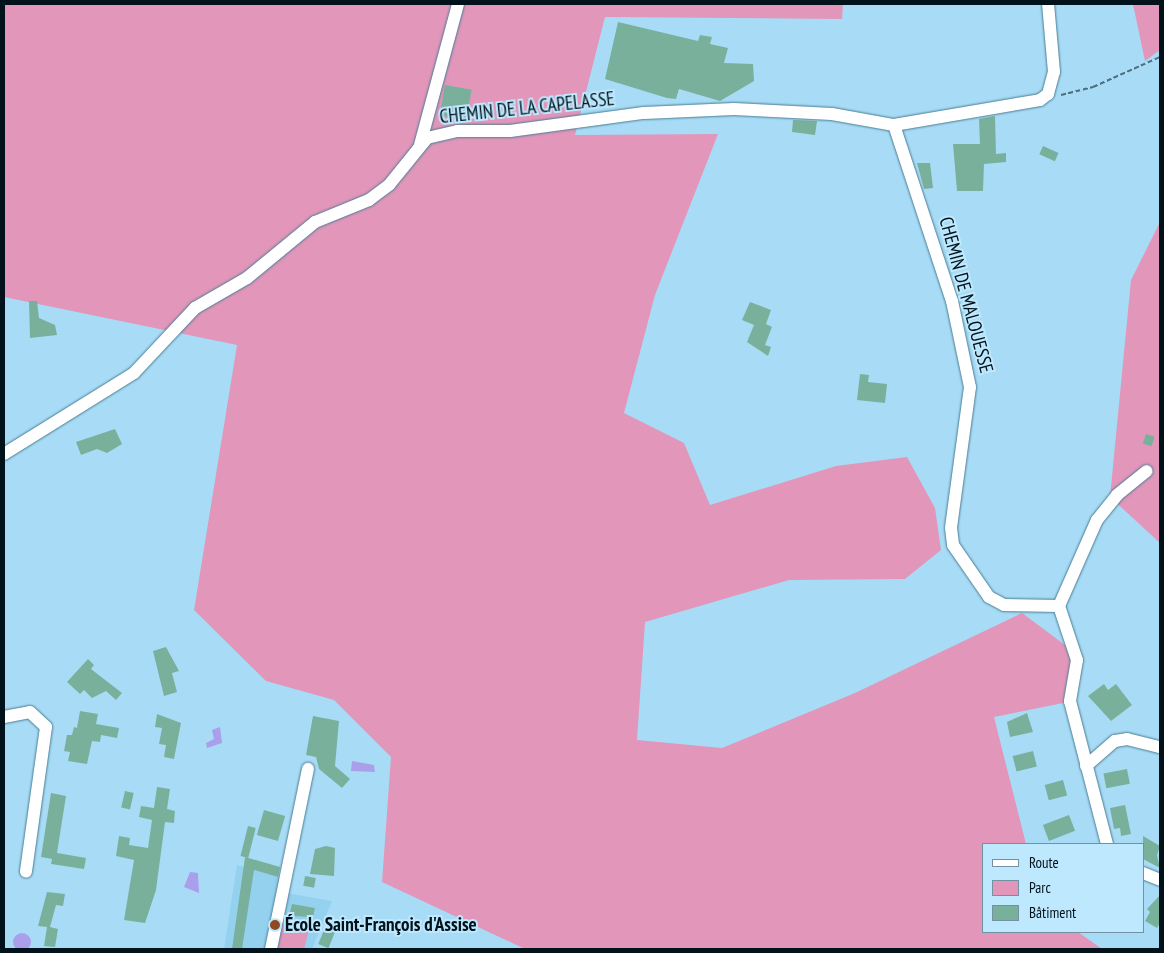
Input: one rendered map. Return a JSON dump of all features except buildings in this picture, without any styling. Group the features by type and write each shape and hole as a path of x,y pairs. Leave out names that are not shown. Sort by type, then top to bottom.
{"street":[{"path":"420,145 458,4"},
{"path":"1040,100 1048,94 1054,72 1048,4"},
{"name":"CHEMIN DE LA CAPELASSE","path":"4,454 134,373 195,308 247,278 315,222 369,200 389,185 427,138 457,131 510,131 644,113 734,109 832,114 894,125 1040,100"},
{"name":"CHEMIN DE MALOUESSE","path":"894,125 952,301 970,387 951,528 953,545 989,597 1004,605 1059,606"},
{"path":"1107,843 1070,700 1077,660 1059,606 1098,520 1116,495 1147,471"},
{"path":"4,717 30,712 46,727 26,872"},
{"path":"1086,766 1115,741 1128,738 1160,747"},
{"path":"271,949 308,769"},
{"path":"1144,873 1160,880"}],"path":[{"path":"1040,100 1093,87 1160,57"}],"shaded area":[{"path":"220,727 222,743 207,748 206,743 214,739 212,730"},
{"path":"352,761 374,765 375,772 351,771"},
{"name":"École Saint-François d'Assise","path":"237,865 288,880 286,893 332,901 312,949 224,949"},
{"path":"190,872 198,873 199,893 184,887"},
{"path":"22,933 28,936 31,942 28,948 22,951 16,948 13,942 16,936"}],"green space":[{"path":"4,4 843,4 842,19 605,17 575,135 718,134 655,295 624,413 684,443 710,505 836,466 907,457 935,508 941,550 905,579 789,580 645,622 637,740 722,748 855,693 1022,613 1073,651 1063,703 994,717 1026,843 982,843 982,933 1079,933 1102,949 525,949 382,882 391,757 334,700 266,681 194,610 237,345 4,297"},
{"path":"1133,4 1160,4 1160,50 1145,61"},
{"path":"1160,222 1160,543 1110,497 1131,280"},
{"path":"282,921 310,926 304,949 277,949"}],"place":[{"name":"École Saint-François d'Assise","path":"275,925"}]}
